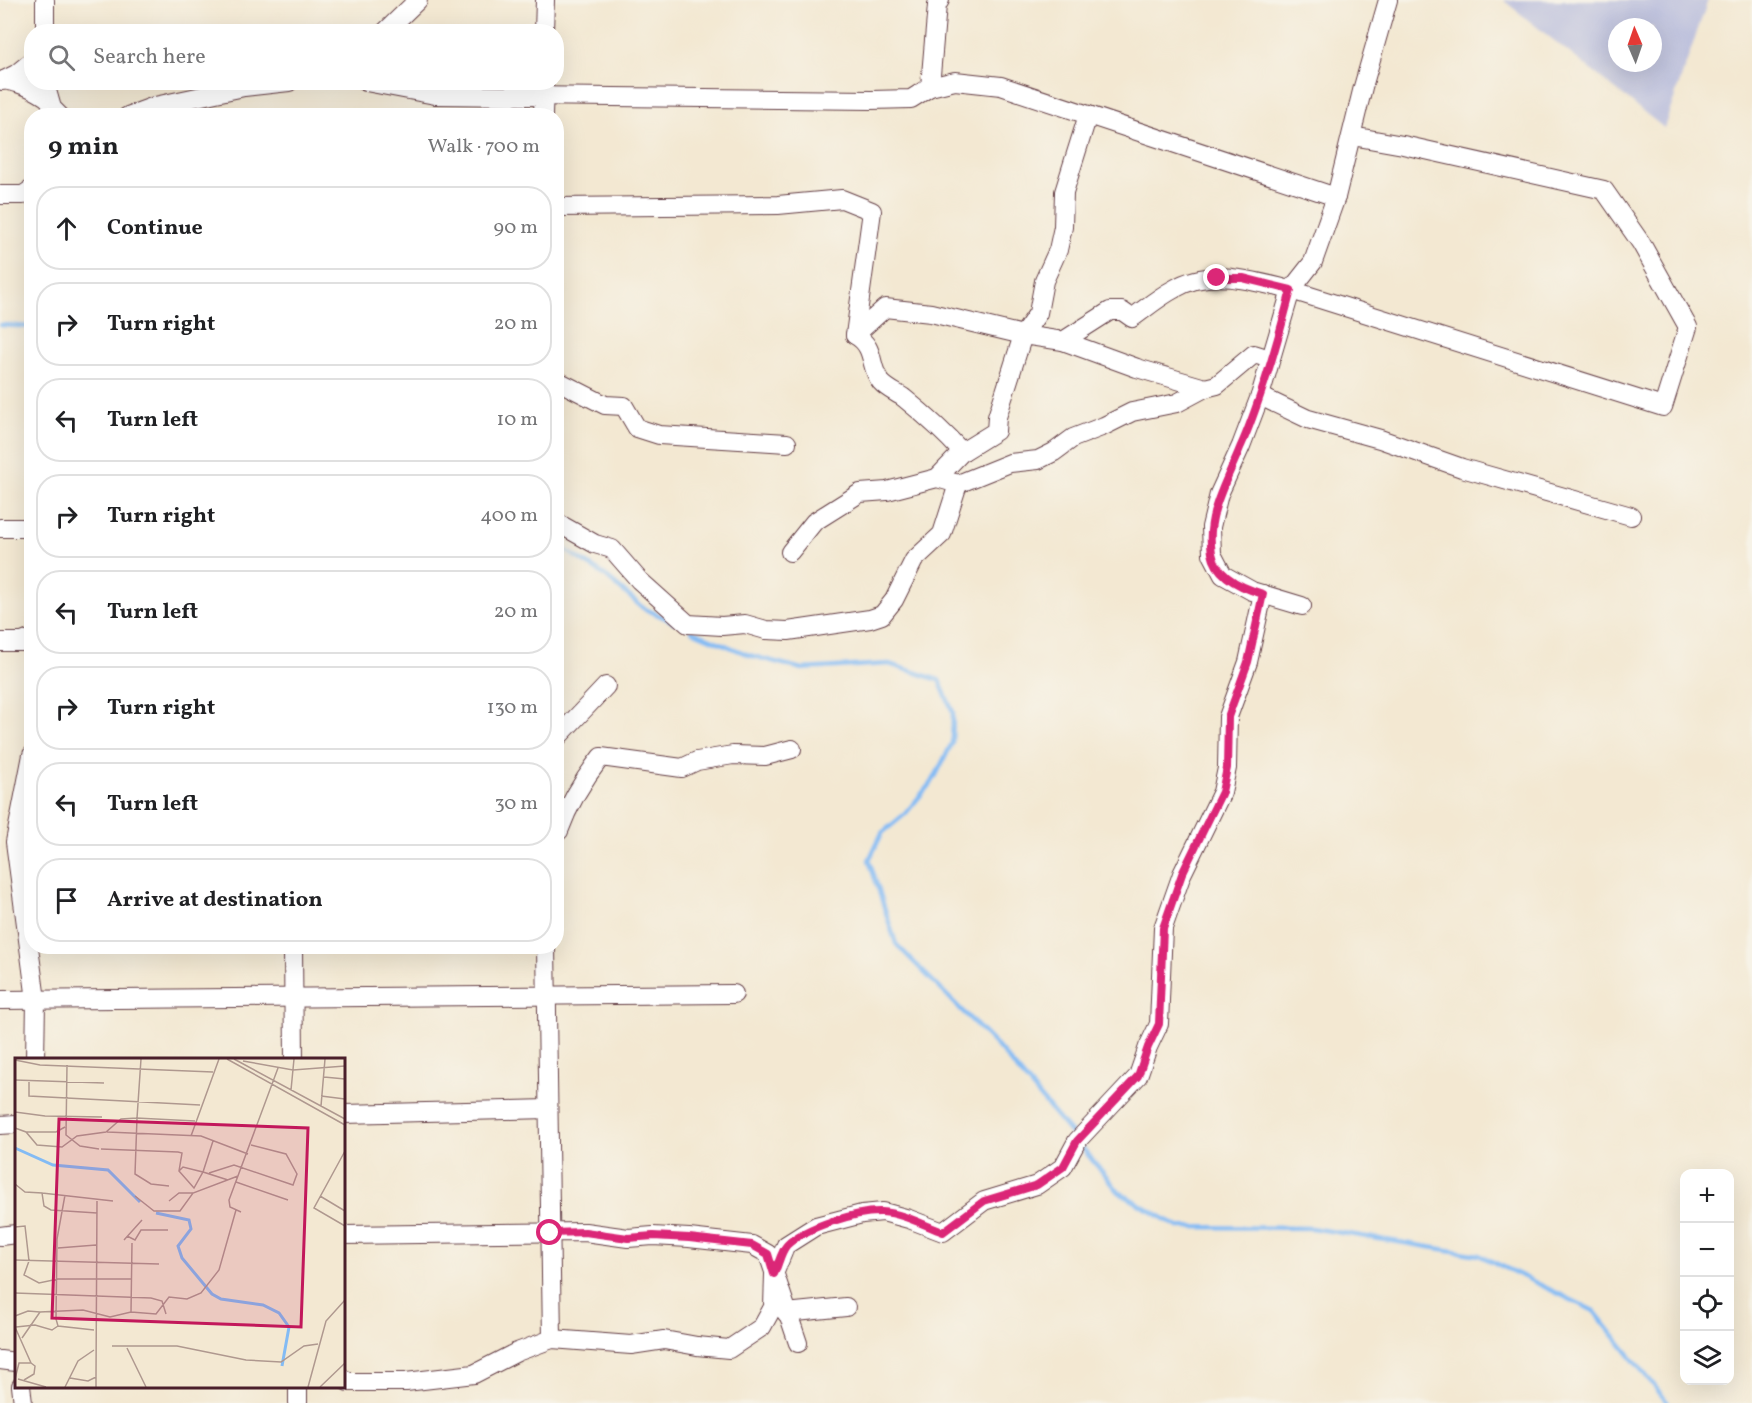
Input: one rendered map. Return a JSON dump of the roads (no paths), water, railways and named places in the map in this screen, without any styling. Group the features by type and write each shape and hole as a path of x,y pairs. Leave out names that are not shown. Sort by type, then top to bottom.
{"street":[{"path":"45,0 45,24"},
{"path":"393,24 418,0"},
{"path":"544,24 545,0"},
{"path":"930,87 937,5 940,0"},
{"path":"1302,606 1252,591 1223,575 1212,554 1211,527 1219,494 1260,396 1291,290 1313,262 1336,197 1388,0"},
{"path":"2,80 24,68"},
{"path":"2,80 24,83"},
{"path":"564,90 871,100 911,99 930,87 955,81 1002,86 1336,197"},
{"path":"150,108 230,90"},
{"path":"408,90 435,95 526,90"},
{"path":"543,108 544,90"},
{"path":"47,91 52,108"},
{"path":"937,478 962,452 996,431 997,417 1023,335 1038,313 1044,281 1058,250 1063,227 1064,192 1088,116"},
{"path":"1063,340 1110,311 1122,311 1132,318 1175,288 1198,278 1243,278 1291,290 1663,407 1688,327 1641,243 1604,190 1403,145 1352,136"},
{"path":"0,195 24,194"},
{"path":"564,207 767,205 842,199 872,211 855,335"},
{"path":"855,335 885,308 931,312 1023,335 1063,340 1137,368 1205,388"},
{"path":"855,335 863,340 870,351 882,383 902,396 938,426 962,452"},
{"path":"790,552 814,522 860,493 887,491 937,478 958,484 1010,463 1038,460 1073,438 1132,412 1178,403 1205,388 1217,386 1254,354 1270,359"},
{"path":"564,384 605,405 624,406 637,428 659,435 788,443"},
{"path":"1260,396 1308,419 1380,439 1462,468 1631,516"},
{"path":"564,527 595,544 612,549 639,580 688,624 722,626 745,624 766,630 788,631 870,620 882,615 894,600 915,560 942,534 958,484"},
{"path":"0,528 24,528"},
{"path":"345,1380 348,1382 406,1382 474,1374 516,1352 552,1339 632,1345 664,1340 729,1349 762,1327 773,1307 774,1274 786,1245 816,1226 862,1214 883,1212 943,1232 984,1201 1037,1185 1063,1167 1077,1141 1138,1076 1159,1024 1163,928 1182,874 1222,792 1227,768 1228,717 1248,662 1263,594"},
{"path":"0,642 24,641"},
{"path":"564,731 606,686"},
{"path":"564,817 583,780 601,757 682,768 697,761 724,757 765,756 792,749"},
{"path":"24,796 15,843 24,888"},
{"path":"32,954 36,1000 35,1058"},
{"path":"293,954 294,1058"},
{"path":"546,954 552,1339"},
{"path":"0,1000 734,994"},
{"path":"345,1114 548,1109"},
{"path":"0,1125 15,1124"},
{"path":"345,1235 585,1232 628,1238 653,1236 689,1238 752,1245 768,1254 798,1343"},
{"path":"0,1236 15,1234"},
{"path":"786,1313 846,1307"},
{"path":"0,1360 15,1362"},
{"path":"21,1388 23,1403"}],"waterway":[{"path":"0,325 24,326"},
{"path":"564,549 603,574 643,608 674,622"},
{"path":"692,631 749,655 802,669 889,664 939,680 953,712 952,743 934,779 905,814 882,833 869,860 896,944 997,1046 1074,1137"},
{"path":"1079,1144 1119,1192 1178,1227 1311,1228 1479,1255 1594,1311 1668,1403"}]}
